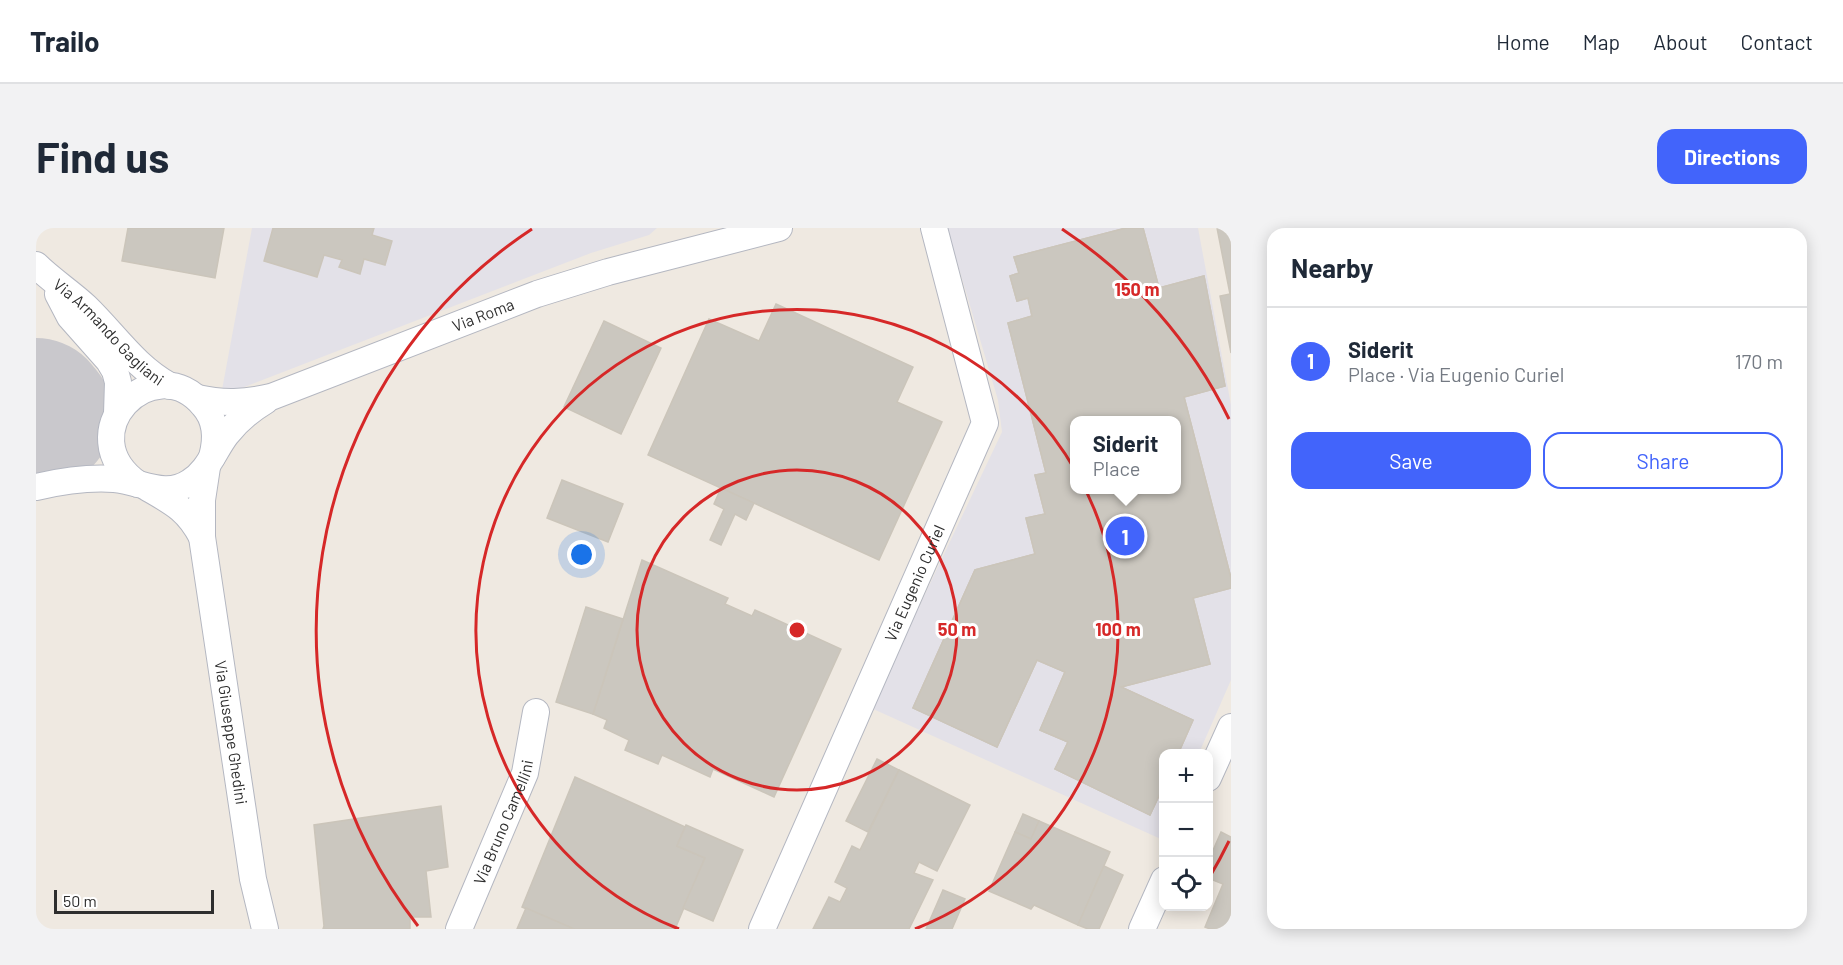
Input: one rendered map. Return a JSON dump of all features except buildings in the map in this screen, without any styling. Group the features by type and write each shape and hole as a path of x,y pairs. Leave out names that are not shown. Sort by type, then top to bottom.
{"street":[{"name":"Via Roma","path":"170,386 181,388 197,398 218,403 237,403 271,397 537,294 608,272 688,242 779,228"},
{"name":"Via Eugenio Curiel","path":"762,929 985,423 933,228"},
{"name":"Via Armando Gagliani","path":"42,270 86,307 143,368 156,379 170,386"},
{"name":"Via Armando Gagliani","path":"42,270 70,316 109,361 118,382 117,414"},
{"path":"143,486 123,472 114,456 111,444 112,425 123,404 141,390 156,386 170,386"},
{"name":"Via Roma","path":"46,485 85,478 116,479 158,490 176,489 188,484 209,462 238,421 271,397"},
{"path":"197,398 206,407 213,422 216,437 209,462"},
{"name":"Via Roma","path":"46,485 92,466 104,456 111,444"},
{"name":"Via Giuseppe Ghedini","path":"209,462 202,500 202,537 244,825 253,879 265,929"},
{"name":"Via Giuseppe Ghedini","path":"143,486 173,502 190,516 202,537"},
{"name":"Via Bruno Camellini","path":"459,929 525,773 536,712"},
{"path":"1213,769 1231,728"},
{"path":"1142,929 1159,891"}],"shaded area":[{"path":"252,228 657,228 649,235 591,253 234,391 222,390"},
{"path":"947,228 1198,228 1231,405 1231,680 1201,749 1159,749 1159,838 871,708 1002,432 998,400"}],"runway":[{"path":"36,410 41,416"}],"place":[{"name":"Siderit","path":"1125,536"}]}
